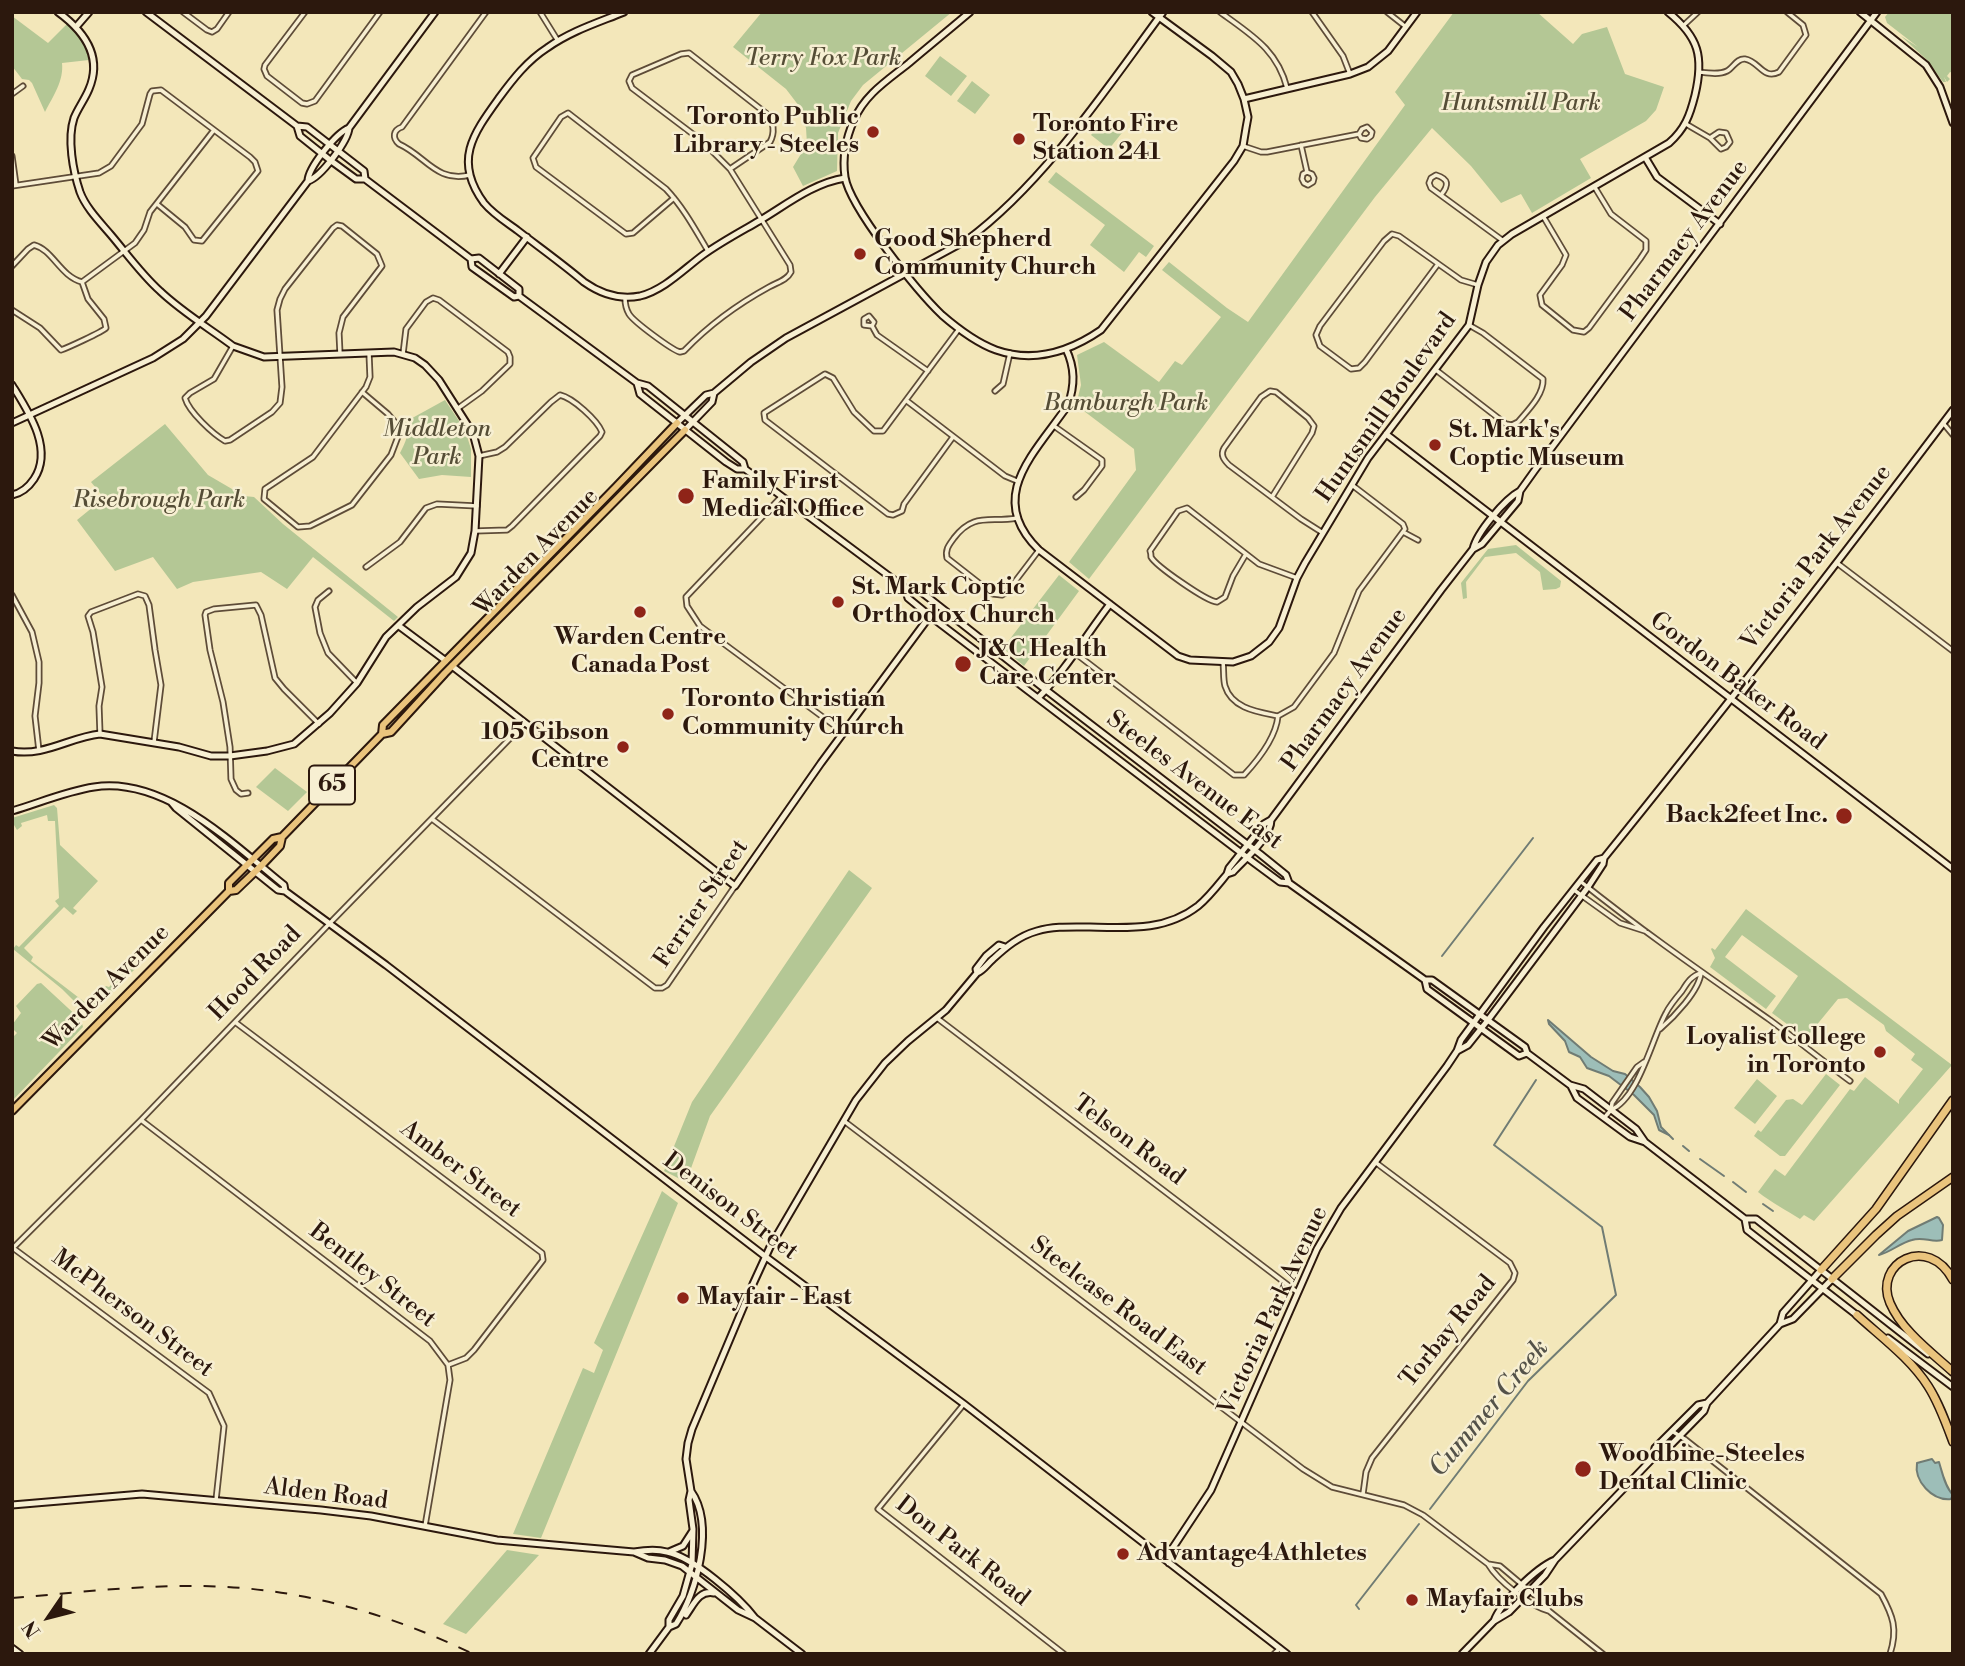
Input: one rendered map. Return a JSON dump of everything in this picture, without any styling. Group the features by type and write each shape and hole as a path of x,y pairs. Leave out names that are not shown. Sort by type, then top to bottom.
{"highway":[{"path":"1821,1270 1876,1209 1953,1100"},
{"path":"1832,1279 1897,1216 1952,1177"},
{"path":"1953,1280 1940,1262 1928,1257 1912,1256 1900,1261 1891,1271 1888,1295 1891,1305 1912,1334 1953,1372"},
{"path":"1857,1315 1918,1373 1938,1404 1953,1442"}],"main road":[{"name":"Warden Avenue","path":"449,664 677,423"},
{"name":"Warden Avenue","path":"229,891 229,883 273,839 282,837 382,734 383,725 512,606 685,430"},
{"name":"Warden Avenue","path":"12,1111 229,891 236,890 281,846 282,837"}],"street":[{"path":"12,751 39,751 100,734 179,747 204,755 230,756 294,744 319,724 357,683 382,642 417,607 462,570 471,553 477,506 479,456 474,437 432,372 415,358 385,352 258,356 233,346 163,294 145,275 81,195 76,176 72,128 94,75 93,60 87,41 76,27 58,12"},
{"path":"76,27 89,12"},
{"name":"Steeles Avenue East","path":"146,12 297,126 307,127 364,171 365,179"},
{"path":"183,12 212,32 229,12"},
{"path":"304,12 264,69 267,76 307,104 314,101 380,12"},
{"path":"308,181 308,173 342,131 349,128 435,12"},
{"path":"471,175 454,178 444,175 399,144 394,134 402,127 486,12"},
{"path":"540,12 558,41"},
{"path":"624,12 608,15 579,29 528,63 480,124 470,149 471,175 490,210 590,286 606,294 625,298 659,288 708,251 816,187 845,178"},
{"path":"970,12 872,92 859,110 845,146 845,178 854,202 934,307 986,346 1010,353 1039,356 1066,349 1090,338 1109,322 1234,161 1242,146 1248,117 1238,84 1225,66 1161,15 1153,12"},
{"path":"1220,12 1263,44 1280,67 1287,88"},
{"path":"1312,12 1343,56 1350,74"},
{"path":"1387,12 1406,27"},
{"path":"1244,99 1350,74 1376,62 1388,51 1417,12"},
{"path":"1668,12 1684,25 1697,50 1699,72 1686,124 1710,138 1721,149 1730,142 1726,133 1719,132 1710,138"},
{"path":"1684,25 1698,12"},
{"path":"1699,72 1725,72 1744,59 1768,74 1779,72 1806,35 1803,25 1787,12"},
{"path":"1860,12 1926,65 1940,87 1953,123"},
{"name":"Pharmacy Avenue","path":"1473,549 1482,544 1518,501 1520,491 1877,12"},
{"name":"Warden Avenue","path":"677,423 706,395 715,393 751,362 786,338 967,240 999,215 1073,132 1161,15"},
{"path":"625,298 627,309 635,321 677,352 684,351 735,307 790,275 792,269 730,169 702,141 632,88 629,81 632,75 689,53 767,114 773,123 774,134 770,142 730,169"},
{"path":"12,94 23,86"},
{"path":"12,156 14,186 99,173 111,166 142,124 152,90 161,90 255,162 257,167 256,174 202,241 194,240 185,227 156,204"},
{"path":"674,198 633,233 625,234 536,167 533,158 561,117 568,113 666,189 674,198 708,251"},
{"name":"Huntsmill Boulevard","path":"1017,518 1022,529 1039,550 1178,656 1191,660 1233,662 1251,656 1269,642 1279,628 1297,578 1368,458 1469,325 1486,262 1502,240 1669,143 1686,124"},
{"name":"Steeles Avenue East","path":"297,126 300,136 330,160 356,179 365,179 471,259 479,258 520,289 520,296"},
{"path":"12,423 164,352 183,340 201,322 308,181 315,178 349,136 349,128"},
{"path":"82,282 141,237 150,212 214,130"},
{"path":"1242,146 1265,152 1359,134"},
{"path":"1301,145 1307,172"},
{"path":"1645,157 1661,180 1720,224"},
{"path":"1441,195 1447,188 1447,182 1436,175 1429,183 1431,188 1502,240"},
{"path":"1543,215 1566,255 1540,295 1540,301 1573,330 1584,332 1640,259 1646,247 1646,241 1611,214 1594,186"},
{"path":"233,346 214,379 185,398 187,405 198,417 225,441 261,420 280,402 282,387 277,310 280,299 337,225 342,226 377,254 382,266 343,317 339,333 340,354"},
{"path":"1438,264 1359,368 1351,369 1318,342 1316,335 1320,326 1388,236 1399,236 1461,280 1478,285"},
{"path":"494,282 527,237"},
{"path":"12,266 27,248 37,245 66,274 82,282 88,299 104,319 106,328 61,350 40,328 12,310"},
{"name":"Steeles Avenue East","path":"471,259 472,267 514,297 520,296 637,383 648,386 685,414 743,462 745,469 781,497 905,588 915,588 938,605 1248,844 1286,875 1289,883"},
{"path":"403,354 405,329 426,302 433,298 508,352 510,364 482,391 457,409"},
{"path":"1436,370 1509,425 1518,422 1540,393 1543,379 1469,325"},
{"path":"872,326 882,339 928,371"},
{"path":"953,437 904,504 902,511 893,515 888,514 765,420 764,413 825,374 833,378 854,412 877,432 886,429 960,328"},
{"path":"1039,550 1002,595 993,594 945,554 961,529 970,523 1017,518 1017,481 1068,405 1074,386 1073,367 1066,349"},
{"path":"362,392 400,428 391,454 352,505 310,526 298,527 264,499 265,489 313,457 362,392 370,377 369,353"},
{"path":"995,391 1003,384 1010,353"},
{"name":"Steeles Avenue East","path":"637,383 640,394 685,430 726,462 737,469 745,469"},
{"path":"12,385 29,415 40,445 41,463 33,481 23,492 12,495"},
{"path":"1272,497 1314,426 1300,411 1276,392 1270,391 1261,397 1224,448 1222,455 1229,465 1272,497 1323,533"},
{"name":"Warden Avenue","path":"685,430 712,402 715,393"},
{"path":"475,531 507,530 512,526 600,436 602,428 570,398 560,396 505,447 497,452 479,456"},
{"path":"907,401 1005,476 1017,481"},
{"name":"Victoria Park Avenue","path":"1169,1563 1170,1552 1211,1490 1297,1292 1323,1237 1341,1208 1457,1051 1461,1040 1480,1014 1580,881 1597,860 1604,858 1837,564 1953,410"},
{"path":"1943,423 1953,435"},
{"path":"1054,426 1102,460 1102,466 1076,497"},
{"name":"Gordon Baker Road","path":"1386,434 1953,869"},
{"path":"1223,662 1224,684 1231,697 1243,707 1278,716 1294,707 1334,653 1359,591 1405,529 1403,524 1352,485"},
{"name":"Pharmacy Avenue","path":"1227,874 1264,824 1271,820 1473,549 1476,539 1512,495 1520,491"},
{"path":"781,497 685,597 687,607 700,626 843,732"},
{"path":"366,567 400,542 426,508 437,504 477,506"},
{"path":"1246,554 1225,597 1217,602 1204,598 1179,580 1152,558 1150,551 1178,511 1186,508 1246,554 1259,564 1297,578"},
{"path":"1404,532 1418,540"},
{"path":"1837,564 1953,651"},
{"name":"Steeles Avenue East","path":"905,588 908,598 930,616 1247,858 1280,882 1289,883 1424,980 1432,980 1525,1047 1527,1054 1570,1085 1584,1089 1636,1129 1645,1142 1745,1219 1756,1219 1953,1372"},
{"path":"329,591 318,600 316,607 320,633 328,653 357,683"},
{"path":"100,734 99,706 102,687 95,641 88,617 91,612 138,594 145,596 149,604 161,685 154,742"},
{"path":"12,595 37,648 39,683 35,716 39,751"},
{"path":"510,597 512,606"},
{"path":"248,793 241,794 233,785 223,702 210,650 206,612 253,604 259,608 275,678 319,724"},
{"path":"1038,698 1110,604"},
{"name":"Ferrier Street","path":"432,819 654,988 662,988 667,985 843,732 938,605"},
{"path":"399,626 735,886"},
{"path":"1075,653 1234,775 1246,774 1271,740 1278,716"},
{"name":"Hood Road","path":"12,1248 141,1120 525,723"},
{"name":"Denison Street","path":"12,811 70,793 106,786 128,787 180,804 253,859 258,869 278,890 285,891 330,923 766,1257 964,1404 1287,1654"},
{"name":"Denison Street","path":"171,802 247,865 258,869"},
{"name":"Pharmacy Avenue","path":"1227,874 1233,872 1247,858 1271,828 1271,820"},
{"name":"Victoria Park Avenue","path":"1457,1051 1468,1045 1488,1020 1604,864 1604,858"},
{"path":"669,1627 669,1620 683,1596 692,1564 693,1529 689,1500 691,1491 686,1459 688,1443 727,1344 766,1257 791,1210 866,1086 908,1041 946,1010 977,973 1005,947 1028,934 1051,928 1142,928 1164,923 1198,906 1227,874"},
{"path":"1580,881 1700,973 1767,1018 1850,1081"},
{"path":"1574,889 1620,923 1650,933"},
{"path":"1604,1118 1618,1107 1643,1071 1644,1062 1666,1012 1693,976 1700,973"},
{"path":"1658,1031 1680,1009 1700,981 1700,973"},
{"name":"Steeles Avenue East","path":"1424,980 1427,989 1474,1024 1519,1056 1527,1054"},
{"name":"Telson Road","path":"937,1018 1297,1292"},
{"name":"Amber Street","path":"235,1022 542,1253 543,1260 474,1350 466,1358 448,1366"},
{"path":"1611,1110 1612,1103 1637,1067 1644,1062"},
{"name":"Steeles Avenue East","path":"1570,1085 1577,1098 1630,1137 1645,1142"},
{"name":"Bentley Street","path":"141,1120 430,1341 448,1366"},
{"name":"Steelcase Road East","path":"844,1121 1320,1481 1332,1487 1404,1504 1488,1564 1494,1573 1523,1597 1540,1609 1549,1611"},
{"name":"Torbay Road","path":"1363,1494 1366,1472 1372,1458 1513,1280 1515,1273 1510,1264 1375,1162"},
{"name":"Steeles Avenue East","path":"1745,1219 1747,1230 1953,1387"},
{"name":"McPherson Street","path":"12,1248 209,1393 224,1426 216,1500"},
{"path":"1780,1324 1783,1313 1821,1270"},
{"path":"1462,1654 1494,1621 1509,1612 1545,1576 1555,1560 1653,1458 1661,1455 1704,1412 1707,1403 1780,1324 1793,1319 1832,1279"},
{"path":"425,1526 450,1380 448,1366"},
{"path":"1653,1458 1655,1448 1698,1405 1707,1403"},
{"name":"Don Park Road","path":"964,1404 878,1509 1064,1654"},
{"path":"1672,1431 1881,1594 1891,1613 1895,1630 1890,1654"},
{"path":"676,1624 691,1598 702,1547 697,1500 691,1491"},
{"name":"Alden Road","path":"12,1505 142,1494 348,1513 507,1541 634,1552 682,1566 738,1610 755,1618"},
{"path":"669,1552 683,1546 693,1529"},
{"name":"Alden Road","path":"634,1552 648,1549 669,1552 684,1558 744,1604 755,1618"},
{"path":"1494,1621 1497,1611 1522,1585 1539,1569 1555,1560"},
{"name":"Steelcase Road East","path":"1488,1564 1500,1566 1545,1604 1549,1611"},
{"path":"649,1654 669,1627 687,1613 697,1598 711,1592 720,1595"},
{"path":"1549,1611 1603,1654"},
{"path":"755,1618 802,1654"},
{"path":"12,1648 20,1654"},
{"path":"1274,1654 1280,1648"}],"green space":[{"name":"Terry Fox Park","path":"762,12 952,12 863,85 851,101 838,133 837,171 803,186 793,167 807,144 806,128 799,106 786,89 733,47"},
{"name":"Huntsmill Park","path":"1454,12 1537,12 1573,44 1582,34 1607,27 1625,74 1664,87 1656,110 1646,121 1580,159 1591,178 1532,213 1521,194 1501,203 1471,166 1432,128 1375,197 1089,579 1069,562 1136,470 1134,449 1076,405 1081,385 1077,355 1104,342 1159,382 1175,361 1182,365 1221,317 1162,270 1169,262 1248,322 1405,105 1395,92"},
{"path":"1889,12 1953,12 1953,73 1950,72 1947,76 1950,79 1947,82 1944,77 1946,82 1943,82 1927,60 1901,36 1918,47 1887,23 1885,17"},
{"path":"12,16 48,43 68,23 79,35 86,49 89,60 62,63 60,82 45,112 32,83 22,79 12,66"},
{"path":"940,56 967,76 951,96 925,76"},
{"path":"972,81 990,95 975,114 957,101"},
{"path":"1107,115 1125,129 1109,149 1091,135"},
{"path":"1056,172 1154,246 1146,257 1139,252 1124,272 1090,245 1105,225 1048,182"},
{"name":"Middleton Park","path":"445,400 465,430 471,449 471,477 442,475 419,479 400,453 407,438 405,422"},
{"name":"Risebrough Park","path":"165,424 208,475 244,496 254,497 283,524 398,617 394,621 313,557 287,589 261,572 193,582 177,589 153,557 115,571 77,520 104,498 91,482"},
{"path":"1516,545 1561,581 1560,587 1543,590 1540,572 1516,553 1485,557 1466,582 1467,598 1463,599 1461,583 1488,549"},
{"path":"1059,575 1079,591 1024,666 1003,648"},
{"path":"275,768 307,792 288,811 256,787"},
{"path":"54,805 57,808 60,845 98,881 73,908 77,911 73,915 64,907 24,948 33,957 31,961 87,1004 94,1002 106,986 109,987 129,967 126,963 130,960 136,968 90,1014 13,949 16,945 19,947 59,906 55,901 59,898 55,821 48,821 47,815 21,823 22,826 17,830 12,825 12,818"},
{"path":"849,870 872,888 710,1116 686,1182 664,1171 692,1102"},
{"path":"1746,909 1952,1065 1814,1221 1804,1215 1800,1219 1758,1192 1775,1169 1785,1176 1850,1089 1854,1091 1865,1077 1899,1104 1899,1100 1923,1069 1911,1060 1915,1054 1886,1031 1884,1025 1847,998 1838,999 1806,1038 1772,1013 1798,976 1742,935 1725,957 1776,996 1766,1009 1710,967 1715,958 1711,949 1715,950"},
{"path":"41,983 81,1020 83,1027 12,1101 12,1038 17,1033 12,1025 21,1013 16,1006"},
{"path":"1826,1074 1840,1085 1785,1156 1780,1156 1754,1136 1758,1130 1761,1132 1786,1100 1793,1099 1802,1105"},
{"path":"1757,1079 1777,1096 1755,1124 1734,1108"},
{"path":"662,1191 678,1203 541,1538 513,1534 583,1368 594,1373 603,1350 594,1343"},
{"path":"507,1550 539,1555 466,1634 443,1624"}],"water":[{"path":"1548,1020 1591,1057 1613,1071 1625,1074 1640,1087 1657,1111 1661,1127 1669,1135 1659,1130 1654,1115 1634,1095 1609,1076 1587,1068 1580,1057 1569,1052 1565,1041"},
{"path":"1937,1217 1943,1225 1942,1240 1916,1239 1879,1255 1908,1231"},
{"path":"1932,1459 1935,1463 1939,1462 1946,1484 1953,1495 1951,1499 1937,1497 1921,1483 1917,1463"}],"waterway":[{"path":"1442,956 1533,838"},
{"name":"Cummer Creek","path":"1430,1509 1528,1381 1616,1295 1602,1227 1494,1145 1536,1080"},
{"path":"1669,1135 1673,1139"},
{"path":"1683,1146 1689,1151"},
{"path":"1700,1159 1724,1176"},
{"path":"1733,1182 1746,1192"},
{"path":"1763,1204 1773,1211"},
{"name":"Cummer Creek","path":"1359,1609 1356,1605 1419,1524"}],"railway":[{"path":"12,1598 176,1586 235,1587 271,1591 374,1614 473,1654"}],"place":[{"name":"Toronto Public Library - Steeles","path":"873,132"},
{"name":"Toronto Fire Station 241","path":"1019,139"},
{"name":"Good Shepherd Community Church","path":"860,254"},
{"name":"St. Mark's Coptic Museum","path":"1435,445"},
{"name":"Family First Medical Office","path":"686,496"},
{"name":"St. Mark Coptic Orthodox Church","path":"838,602"},
{"name":"Warden Centre Canada Post","path":"640,612"},
{"name":"J&C Health Care Center","path":"963,664"},
{"name":"Toronto Christian Community Church","path":"668,714"},
{"name":"105 Gibson Centre","path":"623,747"},
{"name":"Back2feet Inc.","path":"1844,816"},
{"name":"Loyalist College in Toronto","path":"1880,1052"},
{"name":"Mayfair - East","path":"683,1298"},
{"name":"Woodbine-Steeles Dental Clinic","path":"1583,1469"},
{"name":"Advantage4Athletes","path":"1123,1554"},
{"name":"Mayfair Clubs","path":"1412,1600"}],"park label":[{"name":"Bamburgh Park","path":"1126,404"}]}
